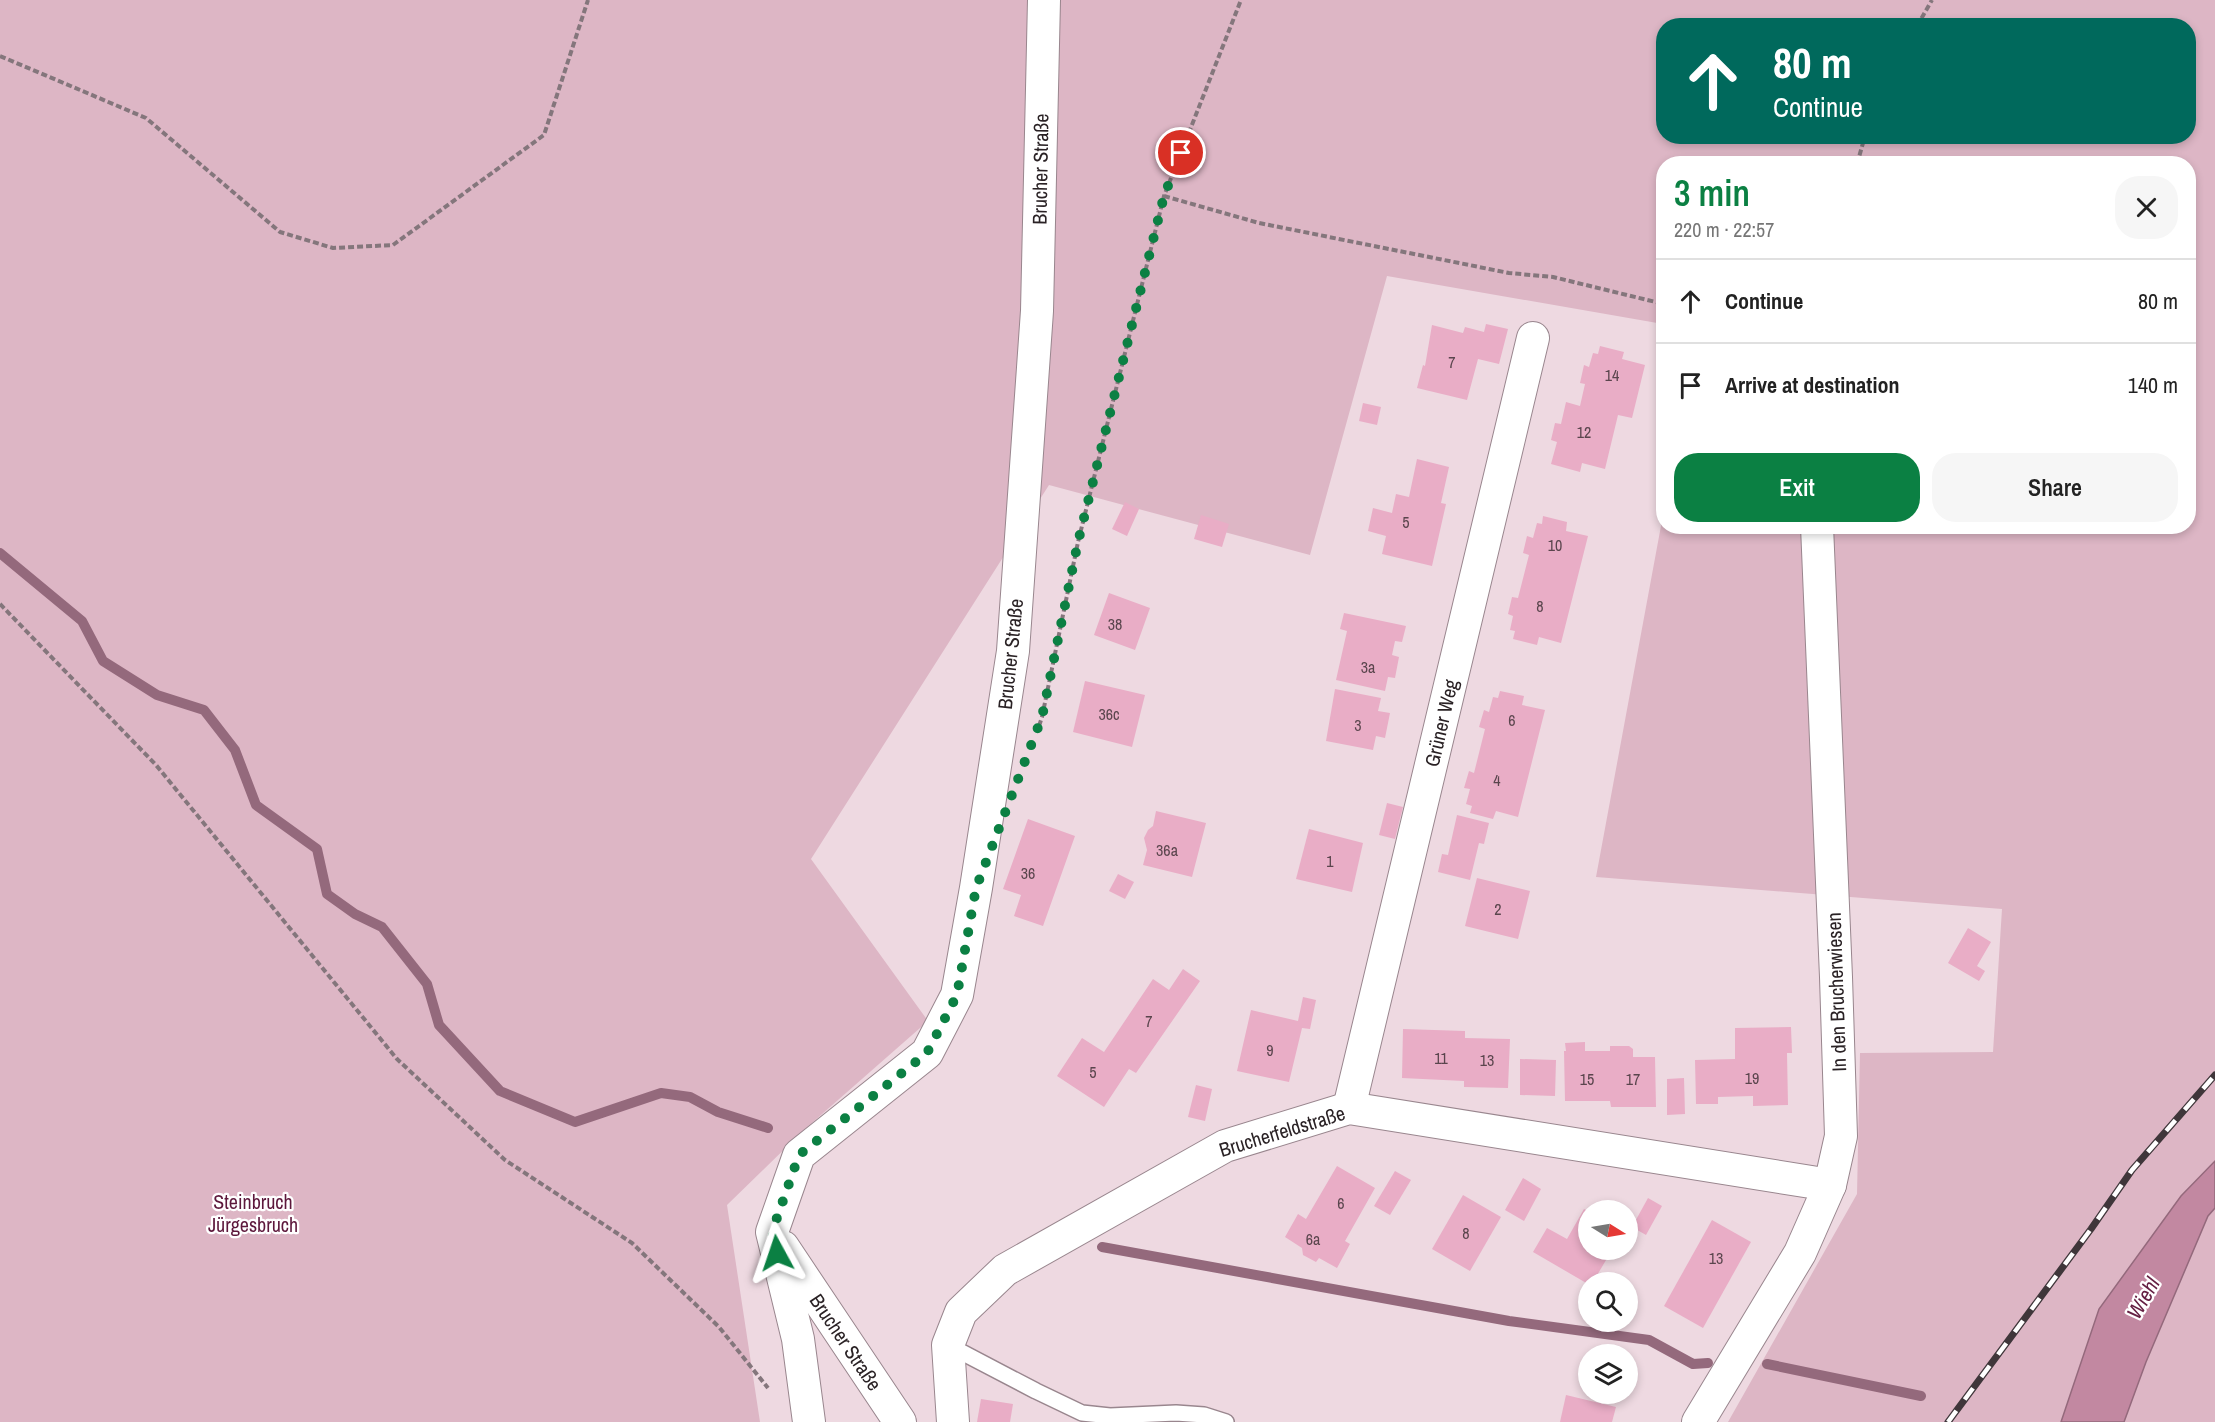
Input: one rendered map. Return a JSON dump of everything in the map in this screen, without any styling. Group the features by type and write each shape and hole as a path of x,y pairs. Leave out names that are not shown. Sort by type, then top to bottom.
{"street":[{"name":"Brucher Straße","path":"809,1422 798,1339 772,1232 799,1155 927,1053 957,995 1013,651 1037,311 1044,0"},
{"name":"Grüner Weg","path":"1349,1108 1533,339"},
{"name":"In den Brucherwiesen","path":"1698,1422 1800,1253 1830,1185 1841,1136 1818,534"},
{"name":"Brucherfeldstraße","path":"953,1422 948,1345 961,1312 1005,1270 1225,1146 1349,1108 1461,1124 1830,1185"},
{"name":"Brucher Straße","path":"772,1232 900,1422"}],"lane":[{"path":"948,1345 1082,1413 1110,1416 1176,1413 1203,1415 1226,1422"}],"path":[{"path":"0,56 146,118 280,232 333,248 393,245 544,135 588,0"},
{"path":"1038,727 1078,542 1164,196 1241,0"},
{"path":"1922,18 1932,0"},
{"path":"1164,196 1259,223 1509,273 1552,277 1656,302"},
{"path":"0,604 156,765 397,1059 505,1160 632,1243 719,1327 774,1396"}],"green space":[{"name":"Steinbruch Jürgesbruch","path":"0,0 2215,0 2215,1422 1728,1422 1857,1194 1860,1053 1993,1052 2002,909 1596,877 1659,534 2196,534 2196,156 1656,156 1656,323 1387,276 1310,555 1049,485 811,859 928,1021 805,1129 727,1205 760,1422 0,1422"}],"water":[{"name":"Wiehl","path":"2215,1161 2215,1208 2208,1216 2146,1362 2124,1422 2061,1422 2099,1309 2181,1196"}],"building":[{"path":"1486,324 1508,329 1499,364 1478,359 1467,400 1417,388 1423,365 1425,366 1432,325 1463,333 1465,327 1484,332"},
{"path":"1600,346 1624,352 1622,359 1645,365 1632,418 1618,415 1605,469 1582,463 1580,472 1551,464 1557,442 1551,440 1555,423 1561,424 1566,402 1580,406 1585,384 1580,383 1584,365 1589,367 1593,353 1598,354"},
{"path":"1363,403 1381,407 1377,425 1359,421"},
{"path":"1417,459 1449,467 1441,503 1446,504 1432,566 1382,554 1386,536 1368,531 1373,508 1392,513 1396,494 1409,497"},
{"path":"1125,502 1139,509 1127,536 1112,529"},
{"path":"1201,515 1229,524 1222,547 1194,539"},
{"path":"1543,516 1567,522 1566,531 1588,536 1561,643 1539,637 1537,645 1513,639 1515,631 1510,630 1513,616 1508,614 1512,597 1518,598 1529,555 1523,553 1527,536 1533,538 1537,523 1542,524"},
{"path":"1109,593 1150,608 1135,650 1094,635"},
{"path":"1344,613 1406,626 1402,642 1395,641 1392,655 1399,657 1395,678 1388,677 1385,691 1336,680 1347,631 1340,629"},
{"path":"1085,681 1145,695 1132,747 1073,732"},
{"path":"1335,689 1381,698 1378,711 1390,713 1385,738 1376,736 1373,750 1326,741"},
{"path":"1500,691 1524,696 1522,705 1545,710 1518,817 1496,811 1493,819 1470,813 1472,806 1466,804 1470,789 1464,788 1469,771 1474,773 1485,729 1479,727 1484,710 1489,712 1493,697 1498,698"},
{"path":"1387,803 1403,807 1395,839 1379,835"},
{"path":"1156,811 1206,823 1192,877 1143,865 1147,850 1144,838 1153,826"},
{"path":"1457,815 1489,823 1484,844 1479,843 1470,880 1438,872 1442,854 1448,855"},
{"path":"1028,819 1075,836 1043,926 1014,916 1021,895 1003,889"},
{"path":"1309,829 1363,843 1352,892 1296,879"},
{"path":"1118,874 1134,882 1125,899 1109,891"},
{"path":"1477,878 1530,891 1518,939 1465,926"},
{"path":"1968,928 1991,942 1977,966 1985,971 1979,981 1948,963"},
{"path":"1183,969 1200,981 1136,1073 1129,1069 1104,1107 1057,1076 1082,1038 1104,1052 1153,979 1169,990"},
{"path":"1303,997 1316,1000 1310,1029 1302,1028 1289,1082 1237,1071 1251,1010 1298,1021"},
{"path":"1791,1027 1792,1053 1787,1053 1788,1105 1753,1106 1753,1096 1718,1097 1718,1104 1696,1104 1695,1060 1735,1059 1735,1028"},
{"path":"1403,1029 1465,1031 1465,1038 1510,1039 1508,1088 1464,1087 1464,1081 1402,1078"},
{"path":"1585,1042 1585,1051 1610,1051 1610,1046 1629,1046 1633,1049 1633,1057 1655,1057 1656,1107 1611,1107 1610,1101 1565,1101 1565,1043"},
{"path":"1520,1059 1556,1060 1555,1096 1520,1095"},
{"path":"1684,1078 1685,1114 1667,1115 1667,1079"},
{"path":"1196,1085 1212,1089 1205,1121 1188,1117"},
{"path":"1337,1166 1375,1188 1345,1241 1350,1244 1337,1268 1319,1258 1316,1262 1303,1255 1302,1248 1285,1237 1298,1214 1306,1219"},
{"path":"1395,1171 1411,1180 1390,1215 1374,1206"},
{"path":"1523,1178 1541,1189 1524,1221 1505,1210"},
{"path":"1463,1195 1501,1217 1470,1271 1432,1249"},
{"path":"1648,1198 1662,1206 1646,1235 1638,1230 1638,1216"},
{"path":"1578,1220 1578,1260 1606,1260 1599,1272 1578,1272 1578,1278 1533,1252 1547,1228 1567,1239"},
{"path":"1712,1220 1751,1242 1703,1328 1664,1306"},
{"path":"1566,1395 1578,1398 1578,1404 1604,1404 1616,1407 1612,1422 1560,1422"},
{"path":"981,1399 1013,1404 1010,1422 977,1422"}],"waterway":[{"path":"0,553 82,621 103,661 157,695 204,710 235,750 256,805 317,849 327,894 355,914 382,927 427,984 439,1025 500,1091 575,1122 661,1093 690,1097 718,1112 768,1128"},
{"path":"1102,1247 1509,1321 1649,1340 1693,1364 1708,1363"},
{"path":"1767,1364 1921,1396"}],"railway":[{"path":"1948,1422 2132,1170 2215,1075"}],"route":[{"path":"777,1253 772,1232 799,1155 927,1053 957,995 976,888 1042,717 1078,542 1164,196 1181,153"}]}
